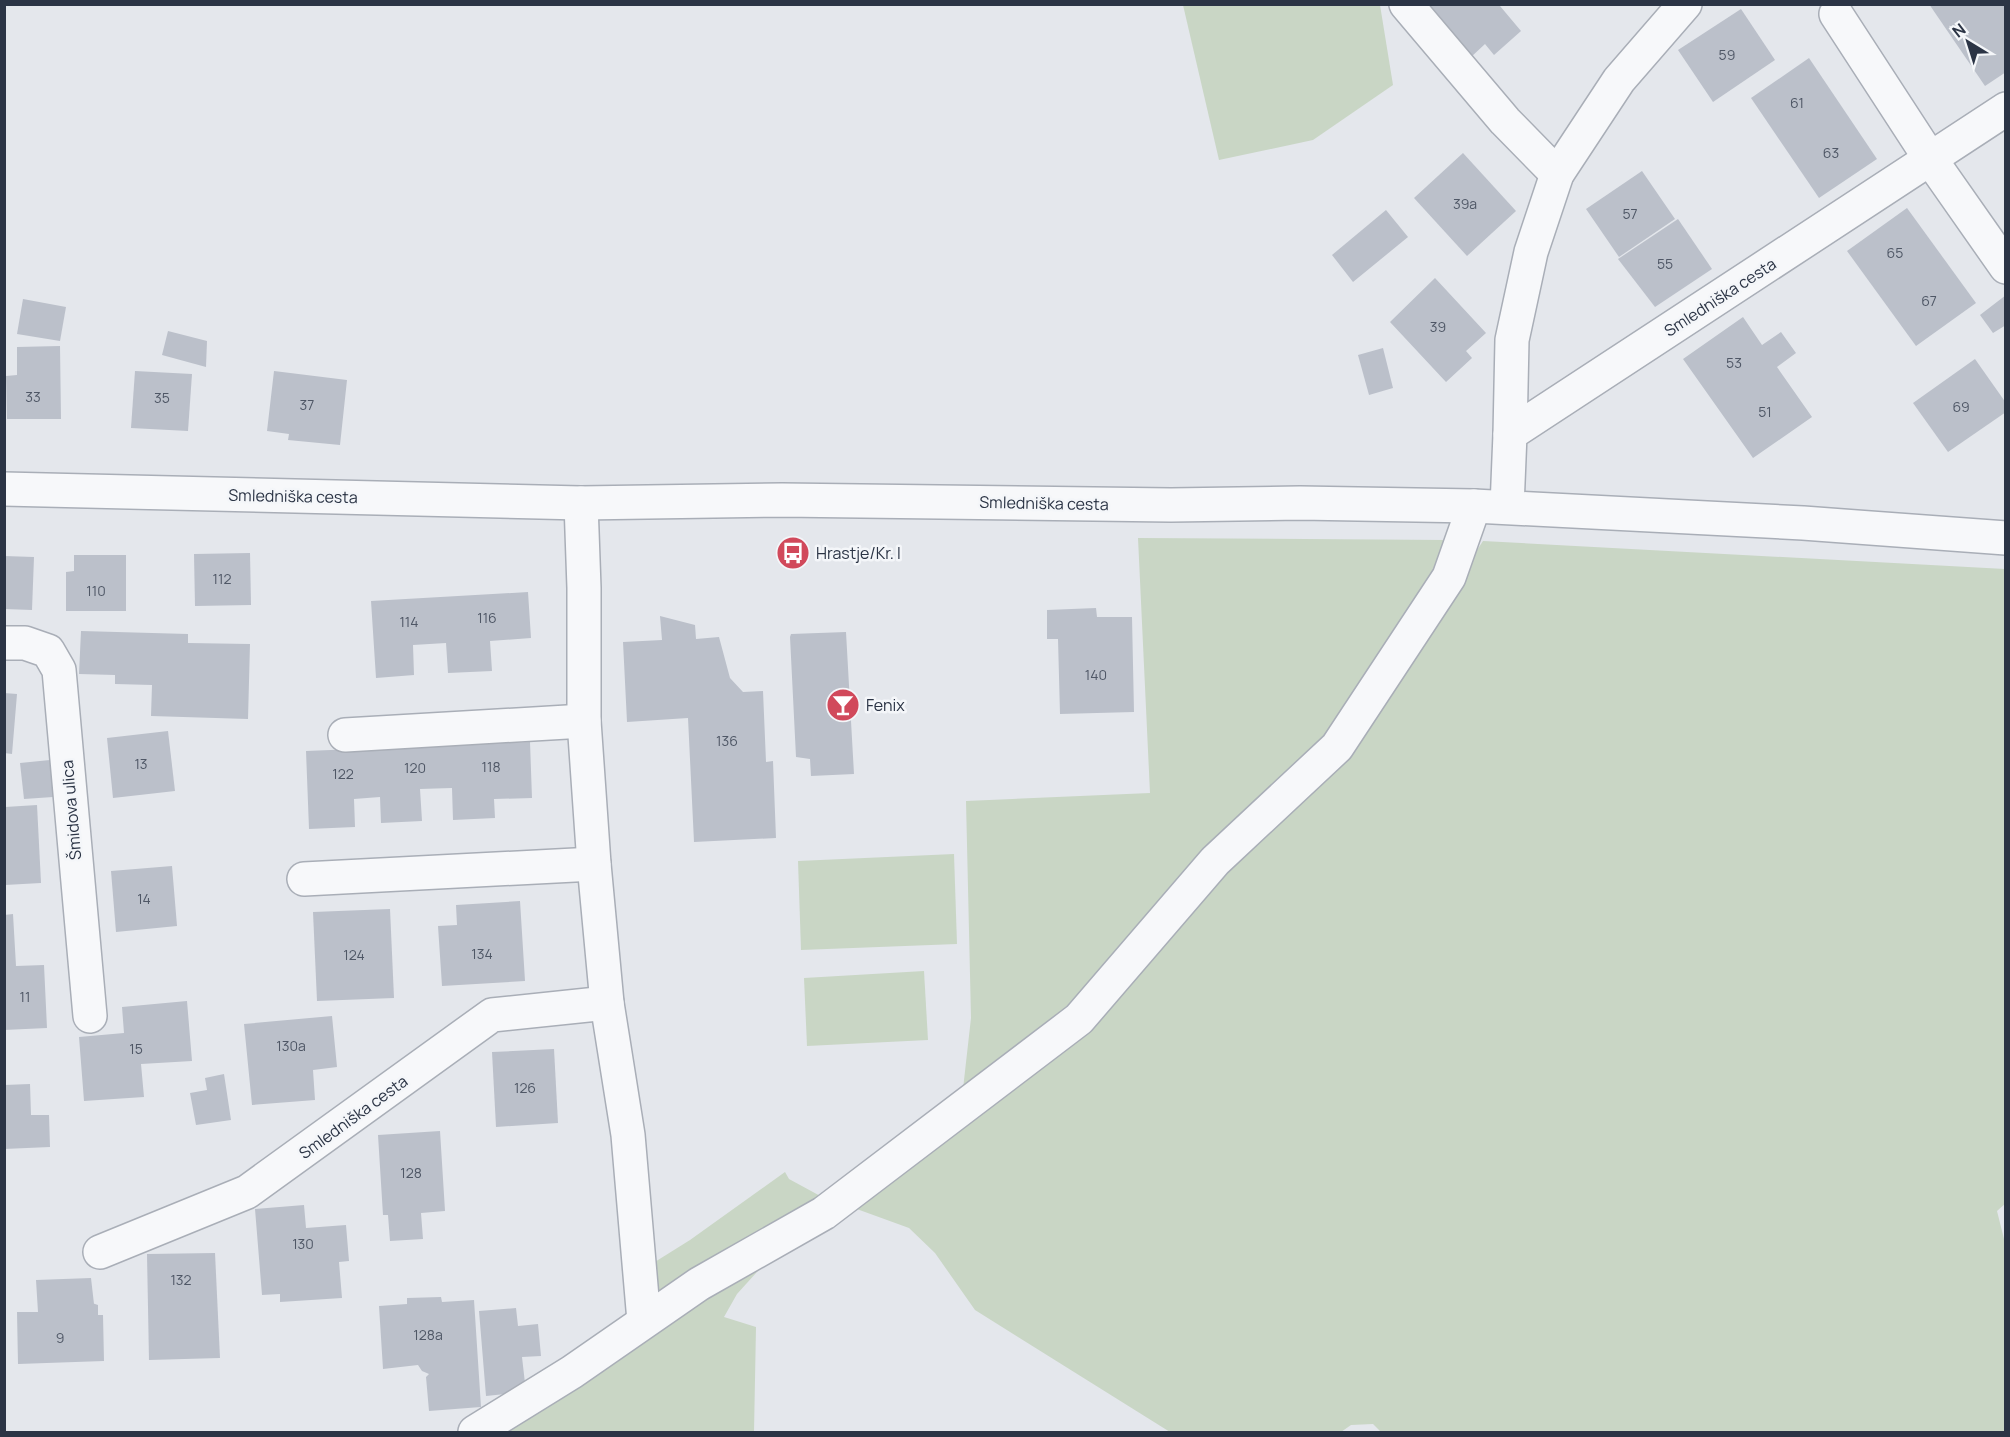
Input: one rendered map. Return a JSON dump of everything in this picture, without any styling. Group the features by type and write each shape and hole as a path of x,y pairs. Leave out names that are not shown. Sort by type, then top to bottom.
{"street":[{"path":"1406,4 1505,121 1557,174"},
{"path":"1507,507 1512,340 1531,252 1557,174 1619,80 1685,4"},
{"path":"1836,14 1931,160 2006,267"},
{"name":"Smledniška cesta","path":"1510,434 2006,109"},
{"name":"Smledniška cesta","path":"4,489 581,502 782,500 1172,506 1300,503 1474,506 2006,538"},
{"path":"581,502 584,588 584,721 594,864 607,1003 628,1135 644,1321"},
{"path":"475,1432 572,1372 699,1284 824,1213 1079,1019 1215,861 1337,747 1449,576 1474,506"},
{"name":"Šmidova ulica","path":"4,643 25,643 48,651 59,670 90,1016"},
{"path":"345,735 584,721"},
{"path":"304,879 594,864"},
{"name":"Smledniška cesta","path":"100,1252 247,1192 492,1015 607,1003"}],"green space":[{"path":"1183,5 1380,5 1393,85 1313,140 1219,160"},
{"path":"1138,538 1447,540 1443,566 1331,741 1088,997 963,1089 971,1018 966,801 1150,793"},
{"path":"1483,541 2005,569 2006,1203 1997,1211 2006,1247 2005,1432 1381,1432 1373,1424 1351,1425 1341,1432 1170,1432 975,1310 935,1253 909,1228 854,1208 1171,923 1343,753"},
{"path":"954,854 957,944 801,950 798,861"},
{"path":"924,971 928,1040 807,1046 804,978"},
{"path":"785,1172 789,1179 824,1198 737,1294 724,1317 756,1327 754,1432 499,1432 638,1330 650,1265 690,1240"}],"building":[{"path":"1424,4 1502,4 1500,6 1521,31 1494,55 1485,44 1471,57"},
{"path":"1929,4 2006,4 2006,72 1985,86"},
{"path":"1741,9 1775,60 1713,102 1678,50"},
{"path":"1809,58 1877,159 1819,198 1751,98"},
{"path":"1463,153 1516,211 1467,256 1414,198"},
{"path":"1642,171 1675,219 1619,257 1586,209"},
{"path":"1907,208 1976,303 1916,346 1847,251"},
{"path":"1386,210 1408,237 1353,282 1332,255"},
{"path":"1678,219 1712,269 1655,307 1618,259"},
{"path":"1435,278 1486,333 1466,351 1472,358 1446,382 1390,322"},
{"path":"2006,295 2006,325 1993,333 1980,315"},
{"path":"23,299 66,307 60,341 17,334"},
{"path":"1743,317 1762,345 1781,332 1796,353 1777,367 1812,417 1753,458 1683,359"},
{"path":"168,331 207,341 206,367 162,355"},
{"path":"60,346 61,419 7,419 6,376 17,375 17,347"},
{"path":"1383,348 1393,388 1369,395 1358,355"},
{"path":"1975,359 2006,403 2006,412 1948,452 1913,403"},
{"path":"135,371 192,374 188,431 131,428"},
{"path":"274,371 347,380 340,445 288,440 289,434 267,431"},
{"path":"250,553 251,605 195,606 194,554"},
{"path":"74,555 126,555 126,611 66,611 66,572 74,571"},
{"path":"4,556 34,557 32,610 4,609"},
{"path":"528,592 531,638 490,641 492,671 448,673 446,643 413,645 414,675 376,678 371,601"},
{"path":"1096,608 1097,617 1132,617 1134,712 1060,714 1058,639 1047,639 1047,610"},
{"path":"660,616 695,625 696,639 719,637 730,678 743,692 763,691 766,762 773,761 776,838 694,842 688,718 627,722 623,642 662,640"},
{"path":"81,631 188,634 188,643 250,644 248,719 151,716 152,685 115,684 115,675 79,674"},
{"path":"846,632 854,774 811,776 810,759 796,757 790,637 791,634"},
{"path":"4,693 17,694 12,754 4,753"},
{"path":"168,731 175,791 113,798 107,738"},
{"path":"530,742 532,798 494,799 495,818 453,820 452,788 420,789 422,821 381,823 380,797 354,799 355,827 309,829 306,751"},
{"path":"50,760 53,797 24,799 20,763"},
{"path":"37,805 41,883 5,885 5,807"},
{"path":"172,866 177,926 116,932 111,871"},
{"path":"520,901 525,981 442,986 438,926 457,925 456,905"},
{"path":"390,909 394,998 317,1001 313,912"},
{"path":"13,914 16,966 44,965 47,1028 4,1030 4,915"},
{"path":"187,1001 192,1061 141,1064 144,1097 84,1101 79,1037 124,1033 122,1007"},
{"path":"332,1016 337,1067 313,1070 315,1100 252,1105 244,1024"},
{"path":"554,1049 558,1123 496,1127 492,1052"},
{"path":"224,1074 231,1120 196,1125 190,1093 207,1090 205,1078"},
{"path":"30,1084 31,1115 49,1115 50,1147 4,1149 4,1085"},
{"path":"440,1131 445,1211 421,1213 423,1239 390,1241 388,1215 383,1215 378,1135"},
{"path":"304,1205 306,1228 346,1225 349,1261 339,1262 342,1298 280,1302 280,1294 262,1295 255,1209"},
{"path":"215,1253 220,1358 149,1360 147,1254"},
{"path":"91,1278 94,1304 98,1305 98,1315 103,1315 104,1361 18,1364 17,1312 38,1312 36,1280"},
{"path":"441,1297 442,1302 474,1300 481,1407 429,1411 426,1377 429,1374 422,1371 418,1365 383,1369 379,1306 407,1304 407,1298"},
{"path":"516,1308 518,1326 538,1324 541,1356 522,1357 526,1392 486,1396 479,1311"}],"place":[{"name":"Hrastje/Kr. I","path":"793,553"},
{"name":"Fenix","path":"843,705"}]}
